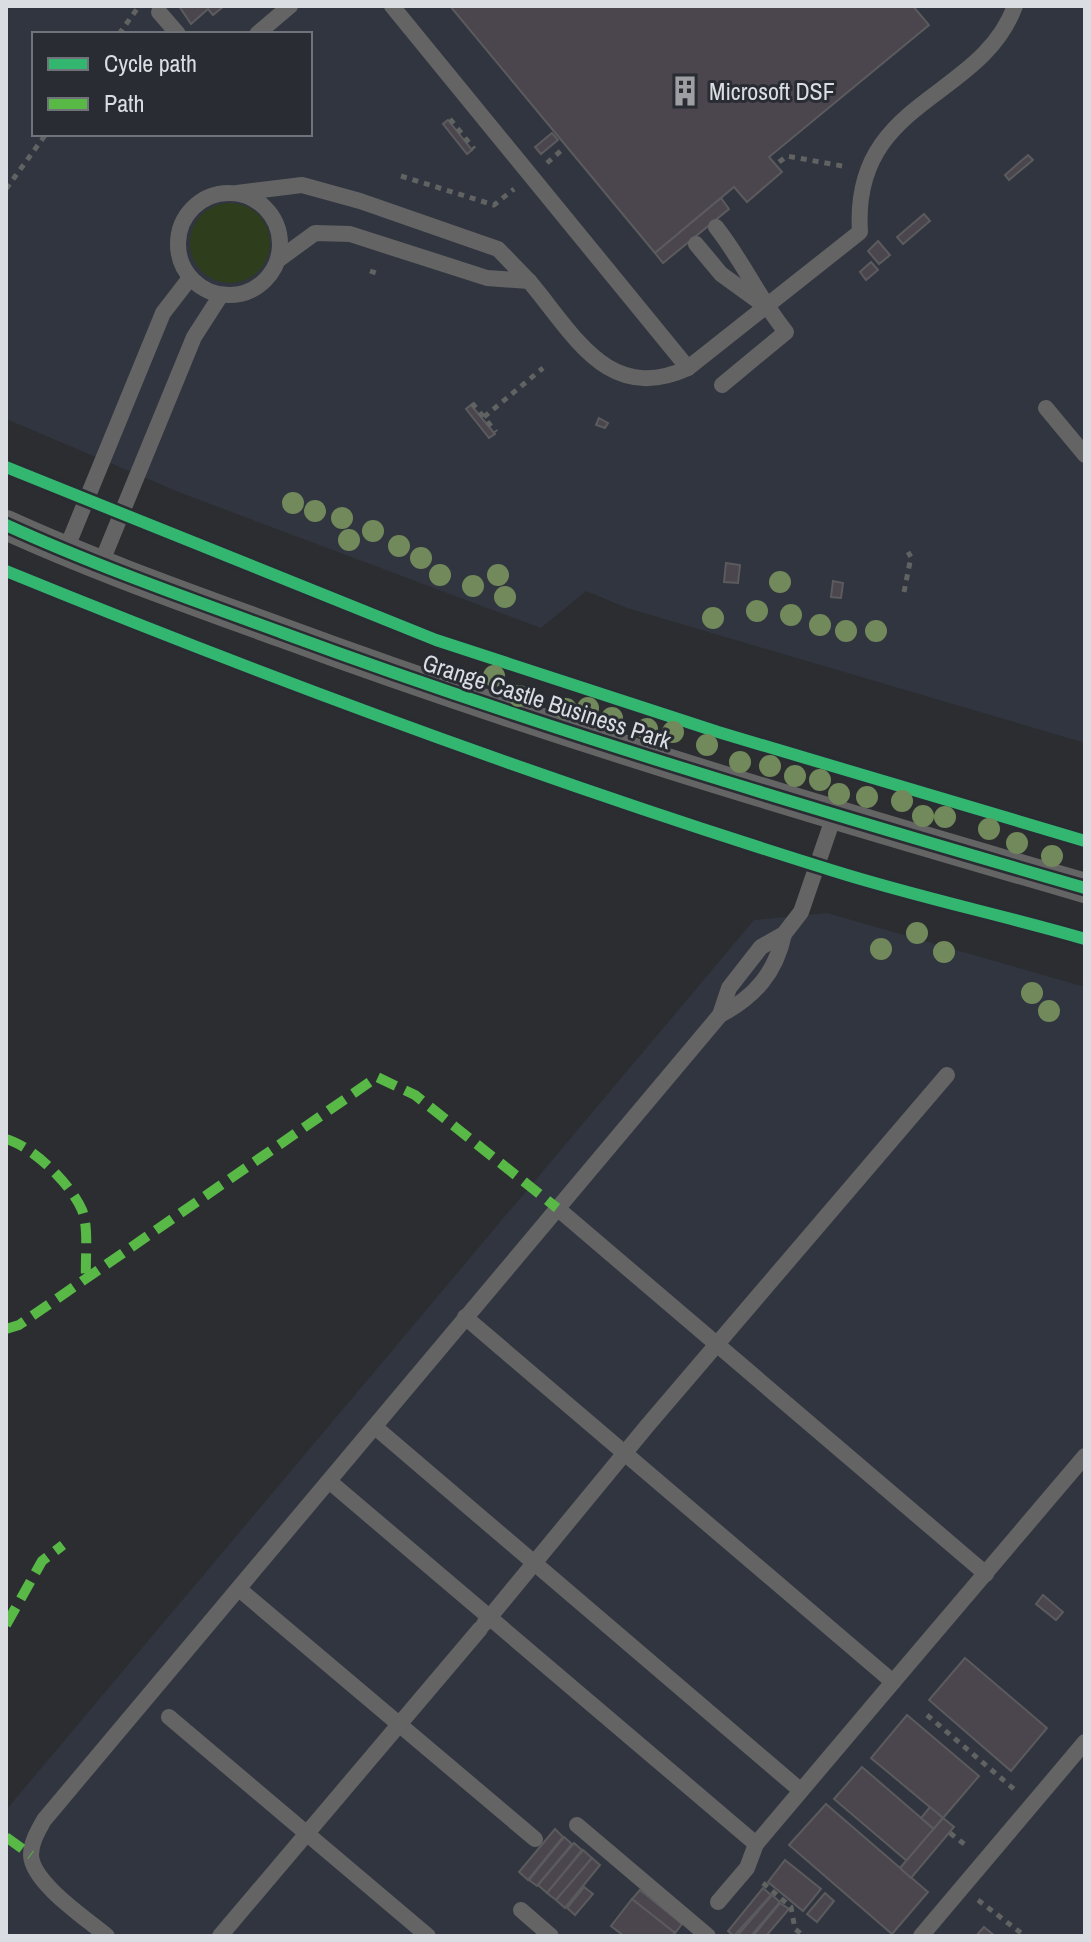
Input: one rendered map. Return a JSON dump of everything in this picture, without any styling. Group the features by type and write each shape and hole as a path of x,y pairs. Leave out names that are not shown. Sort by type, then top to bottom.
{"street":[{"name":"Grange Castle Business Park","path":"6,525 100,566 382,670 834,816 1085,888"}],"lane":[{"path":"259,32 290,6"},
{"path":"392,6 688,368"},
{"path":"529,281 487,278 350,234 315,233 278,260 269,276 256,288 239,295 221,295 210,292 190,278 180,262 177,245 180,227 189,212 202,200 219,193 302,185 360,201 498,249 529,281 598,362 618,375 642,381 667,378 688,368 860,232 859,217 869,170 879,144 977,59 997,37 1015,6"},
{"path":"159,12 176,32"},
{"path":"237,193 253,199 268,210 279,234 278,260"},
{"path":"716,227 740,258 765,306 786,332 722,385"},
{"path":"696,244 721,274 765,306"},
{"path":"65,552 163,313 190,278"},
{"path":"100,566 194,337 221,295"},
{"path":"1046,408 1085,455"},
{"path":"107,1936 48,1886 34,1867 34,1838 44,1820 720,1015 729,988 761,947 784,934 801,912 811,891 834,816"},
{"path":"220,1936 625,1452 947,1075"},
{"path":"557,1208 986,1574"},
{"path":"465,1317 893,1682"},
{"path":"375,1427 800,1790"},
{"path":"718,1902 747,1868 756,1844 800,1790 1085,1456"},
{"path":"329,1481 484,1623 756,1844"},
{"path":"239,1589 535,1839"},
{"path":"169,1717 428,1936"},
{"path":"921,1936 1085,1742"},
{"path":"577,1825 690,1930 708,1936"},
{"path":"521,1910 551,1936"}],"path":[{"path":"120,32 140,6"},
{"path":"450,119 474,149"},
{"path":"6,189 45,136"},
{"path":"401,176 494,205 564,148"},
{"path":"779,162 787,156 849,167"},
{"path":"484,417 543,368"},
{"path":"472,403 496,432"},
{"path":"904,592 911,557 908,552"},
{"path":"927,1715 1019,1793"},
{"path":"950,1833 971,1850"},
{"path":"747,1868 791,1907 795,1929 804,1936"},
{"path":"962,1887 1025,1936"}],"shaded area":[{"path":"6,6 1085,6 1085,743 627,608 586,591 541,628 181,493 6,419"},
{"path":"827,913 1085,987 1085,1936 6,1936 6,1810 754,920"}],"green space":[{"path":"230,203 245,206 258,215 267,228 270,243 267,258 258,271 245,280 230,283 215,280 202,271 193,258 190,243 193,228 202,215 215,206"}],"building":[{"path":"179,6 224,6 213,15 208,9 191,24"},
{"name":"Microsoft DSF","path":"450,6 913,6 929,25 769,157 782,172 747,202 734,187 655,253"},
{"path":"448,120 472,150 467,154 443,124"},
{"path":"552,133 558,140 541,154 535,147"},
{"path":"1028,155 1033,160 1009,180 1005,175"},
{"path":"721,198 729,209 663,263 655,253"},
{"path":"924,214 930,221 903,244 897,237"},
{"path":"878,241 890,255 879,264 868,251"},
{"path":"871,262 878,270 866,280 860,272"},
{"path":"471,405 495,434 489,438 466,409"},
{"path":"599,418 608,423 605,428 596,425"},
{"path":"726,563 740,565 738,583 724,582"},
{"path":"833,581 843,583 841,598 831,597"},
{"path":"1043,1595 1063,1612 1056,1620 1036,1604"},
{"path":"965,1658 1047,1728 1011,1771 929,1700"},
{"path":"907,1715 979,1776 943,1818 871,1758"},
{"path":"862,1767 934,1829 907,1861 834,1799"},
{"path":"826,1804 928,1892 892,1934 789,1845"},
{"path":"930,1807 943,1818 934,1829 921,1818"},
{"path":"943,1818 954,1827 911,1878 900,1868"},
{"path":"555,1829 563,1837 528,1880 519,1872"},
{"path":"564,1837 572,1844 537,1886 529,1880"},
{"path":"574,1843 582,1850 547,1893 538,1885"},
{"path":"583,1850 592,1858 556,1900 547,1893"},
{"path":"592,1858 600,1865 565,1908 556,1900"},
{"path":"785,1860 821,1889 803,1911 768,1882"},
{"path":"584,1887 593,1894 575,1915 567,1908"},
{"path":"763,1888 771,1895 734,1936 728,1931"},
{"path":"640,1890 682,1924 675,1933 632,1899"},
{"path":"825,1893 834,1901 817,1922 807,1914"},
{"path":"772,1895 780,1902 751,1936 737,1936"},
{"path":"632,1899 675,1933 672,1936 624,1936 611,1926"},
{"path":"780,1903 789,1909 766,1936 753,1936"},
{"path":"984,1927 995,1936 976,1936"}],"marked path":[{"path":"6,1329 19,1325 377,1077 415,1095 557,1208"},
{"path":"6,1139 39,1158 77,1200 85,1225 86,1278"},
{"path":"6,1625 42,1561 63,1545"},
{"path":"6,1837 31,1855"}],"cycle path":[{"path":"6,467 436,640 718,732 1085,841"},
{"path":"6,525 178,595 481,703 782,799 1085,888"},
{"path":"6,571 314,692 625,803 865,880 1085,939"}],"place":[{"name":"Microsoft DSF","path":"685,91"}]}
